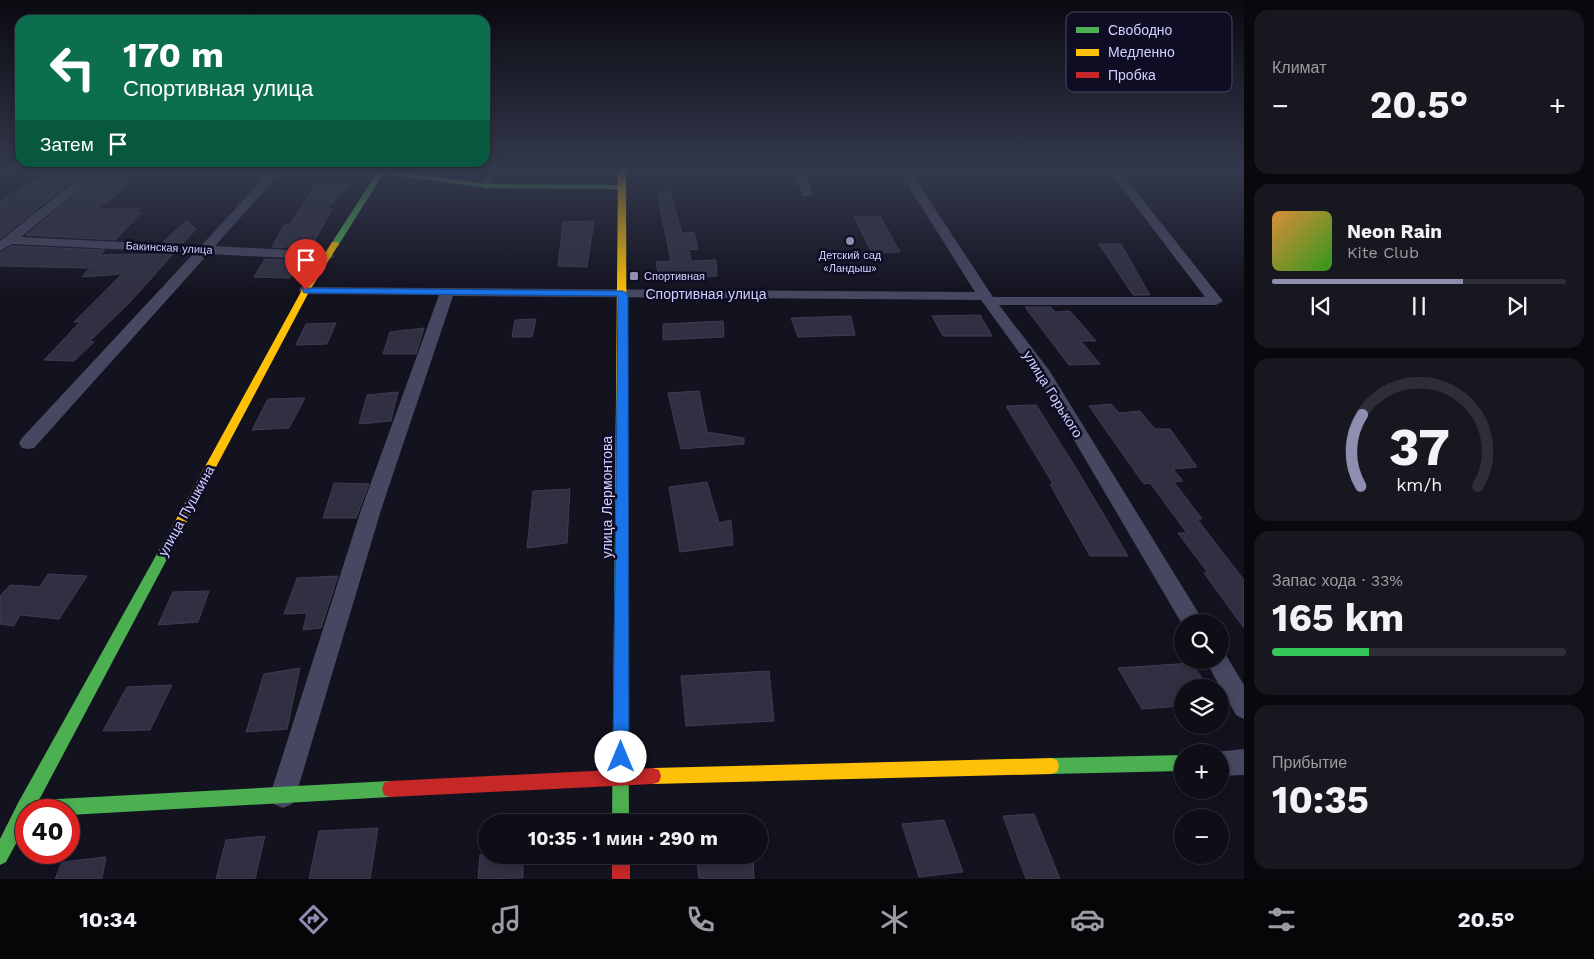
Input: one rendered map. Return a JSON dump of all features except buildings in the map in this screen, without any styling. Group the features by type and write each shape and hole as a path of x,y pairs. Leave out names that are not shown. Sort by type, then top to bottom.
{"street":[{"path":"5,243 44,212"},
{"path":"28,443 240,212"},
{"name":"улица Пушкина","path":"29,799 306,290 356,212"},
{"name":"улица Лермонтова","path":"621,814 622,212"},
{"name":"улица Горького","path":"931,212 1043,374 1188,614"},
{"name":"Спортивная улица","path":"306,290 1216,301 1146,212"},
{"name":"Бакинская улица","path":"5,243 328,256"},
{"path":"283,795 372,510 447,292"},
{"path":"1221,669 1244,707"},
{"path":"1229,762 1244,762"},
{"path":"80,806 621,777 1174,763"},
{"name":"улица Пушкина","path":"0,856 15,827"},
{"path":"621,864 621,879"}],"traffic: fast":[{"path":"335,244 355,212"},
{"path":"621,510 621,814"},
{"path":"0,856 177,529"},
{"path":"1051,766 1174,763"},
{"path":"80,806 390,789"}],"traffic: slow":[{"path":"621,510 622,212"},
{"path":"177,529 306,290 335,244"},
{"path":"653,776 1051,766"}],"traffic: jam":[{"path":"390,789 653,776"},
{"path":"621,864 621,879"}],"place":[{"name":"Детский сад «Ландыш»","path":"850,241"},
{"name":"Спортивная","path":"634,276"}],"route":[{"path":"306,290 623,294 621,757"}]}
